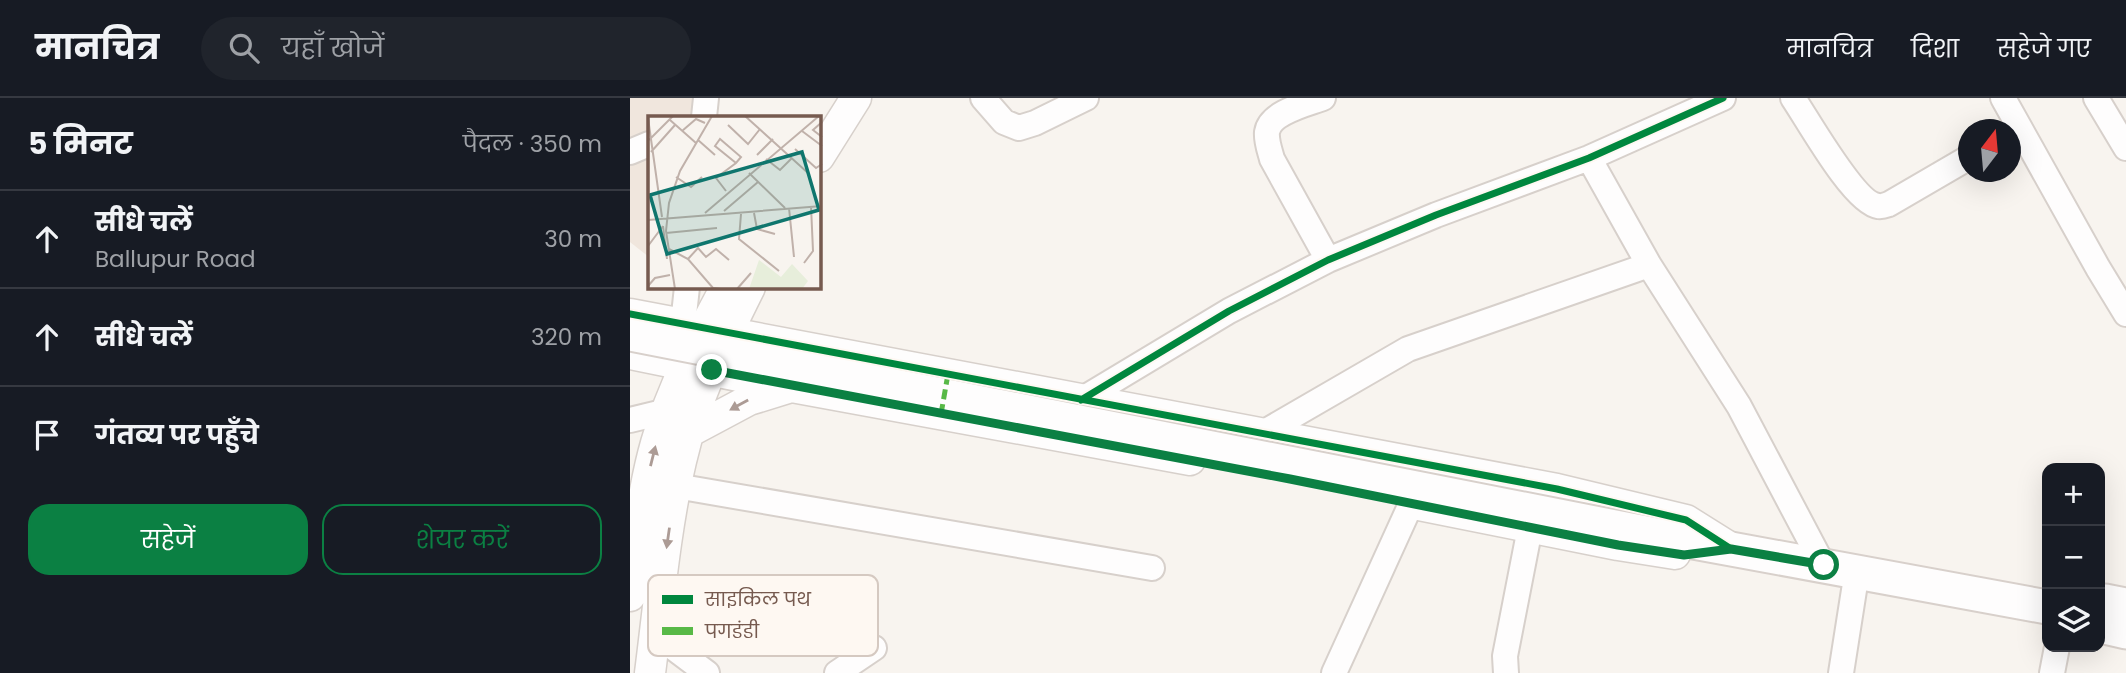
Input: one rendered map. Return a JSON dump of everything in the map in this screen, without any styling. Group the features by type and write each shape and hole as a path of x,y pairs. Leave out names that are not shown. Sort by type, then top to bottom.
{"main road":[{"path":"630,334 1666,537 2042,606"}],"street":[{"path":"704,116 706,98"},
{"path":"820,116 831,98"},
{"path":"821,154 856,98"},
{"path":"983,98 1004,121 1019,128 1086,98"},
{"path":"1323,98 1276,117 1267,128 1267,141 1272,159 1328,260"},
{"path":"1081,400 1229,311 1328,260 1436,215 1589,158 1723,98"},
{"path":"1793,98 1853,190 1868,202 1879,206 1889,204 1958,164"},
{"path":"2003,98 2011,119"},
{"path":"2095,98 2126,148"},
{"path":"2021,141 2126,314"},
{"path":"630,152 648,144"},
{"path":"1589,158 1649,265 1739,406 1824,565"},
{"path":"1263,433 1408,349 1649,265"},
{"path":"663,575 676,486 689,432 701,343 688,289"},
{"path":"630,596 646,484 656,442 667,411 725,289"},
{"path":"701,343 748,289"},
{"path":"630,314 701,343 792,387 1290,479 1618,545 1684,555 1731,549"},
{"path":"630,354 701,343 1081,400 1557,489 1686,520 1731,549"},
{"path":"689,432 748,400 792,387"},
{"path":"630,420 667,411"},
{"path":"676,486 1152,568"},
{"path":"1334,673 1411,504"},
{"path":"1506,673 1505,656 1530,528"},
{"path":"1841,673 1857,571"},
{"path":"2052,673 2056,652"},
{"path":"685,656 708,673"},
{"path":"837,673 862,656"}],"shaded area":[{"path":"630,98 706,98 704,116 648,116 648,256 630,242"}],"marked path":[{"path":"941,414 948,374"}],"cycle path":[{"path":"1081,400 1229,311 1328,260 1436,215 1589,158 1723,98"},
{"path":"630,314 1557,489 1686,520 1731,549"}],"route":[{"path":"712,370 1290,479 1618,545 1684,555 1731,549 1824,565"}]}
